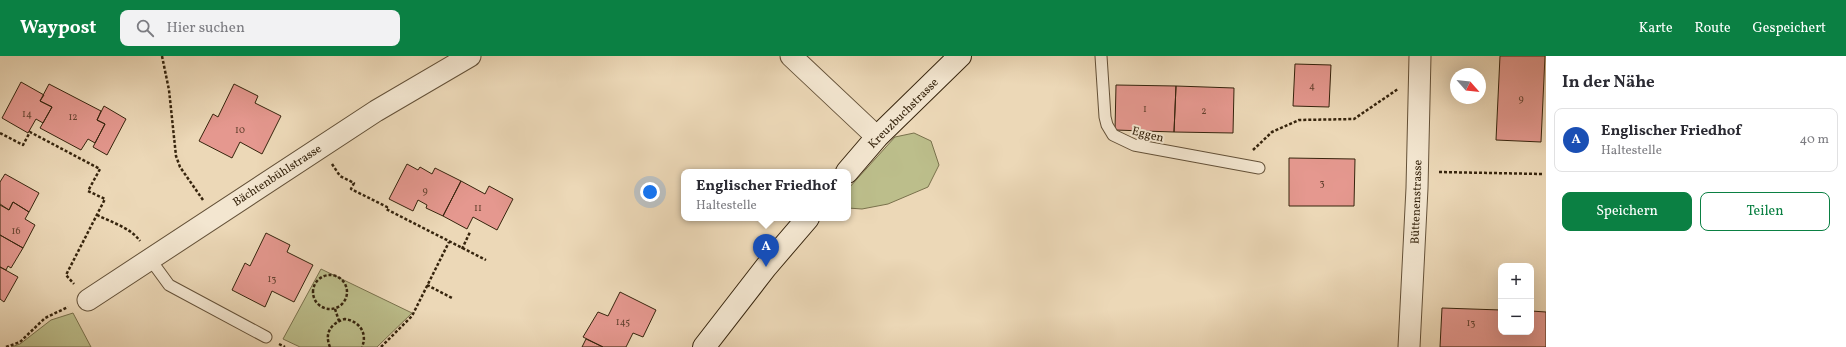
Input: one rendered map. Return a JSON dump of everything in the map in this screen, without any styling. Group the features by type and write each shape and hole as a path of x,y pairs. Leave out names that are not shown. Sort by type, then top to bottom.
{"street":[{"name":"Bächtenbühlstrasse","path":"88,300 376,111 470,56"},
{"path":"791,56 877,138"},
{"name":"Kreuzbuchstrasse","path":"850,169 877,138 960,56"},
{"name":"Büttenenstrasse","path":"1409,347 1417,188 1420,56"},
{"path":"704,347 766,267 805,221"}],"lane":[{"name":"Eggen","path":"1101,56 1105,117 1107,126 1114,135 1134,145 1259,168"},
{"path":"150,259 169,285 266,337"}],"path":[{"path":"162,56 169,90 176,156 180,168 214,217"},
{"path":"1237,165 1272,132 1285,125 1299,120 1354,119 1386,97"},
{"path":"0,133 23,145 30,132 100,169 88,191 105,199 71,266"},
{"path":"1434,171 1543,174"},
{"path":"344,178 354,183 351,189 387,207 386,209 486,260"},
{"path":"97,215 129,231"},
{"path":"462,248 470,232"},
{"path":"381,347 412,316 449,242"},
{"path":"326,275 340,276 348,287 346,301 335,309 321,307 313,296 315,283 320,277 326,275"},
{"path":"427,286 452,298"},
{"path":"6,347 20,342 45,318 88,300"},
{"path":"335,309 339,321"},
{"path":"330,347 328,342 329,329 339,321 351,320 361,328 364,340 362,347"}],"green space":[{"path":"914,133 931,141 939,165 928,187 888,204 862,209 851,208 851,186 895,137"},
{"path":"321,269 412,313 377,347 300,347 283,339"},
{"path":"73,313 91,347 11,347 20,344 51,320"}],"building":[{"path":"1500,56 1545,56 1541,142 1496,140"},
{"path":"1295,64 1331,65 1329,107 1293,106"},
{"path":"21,82 44,95 40,101 52,107 43,123 36,119 28,133 2,118"},
{"path":"49,84 101,111 97,120 105,124 95,143 88,139 81,150 40,128 52,107 40,101"},
{"path":"234,84 258,96 255,103 281,116 262,154 240,142 232,158 199,141 213,114 218,117"},
{"path":"1116,85 1176,86 1174,132 1115,130"},
{"path":"1176,86 1234,88 1233,133 1174,132"},
{"path":"104,106 126,119 107,155 93,147 105,124 97,120"},
{"path":"1289,158 1355,159 1354,206 1289,206"},
{"path":"407,164 418,170 420,167 432,174 435,168 461,181 443,216 426,208 427,205 418,200 413,211 389,199"},
{"path":"5,174 39,193 29,212 13,202 9,210 0,204 0,182"},
{"path":"461,181 485,194 489,186 513,199 497,230 473,217 467,229 443,216"},
{"path":"13,202 29,212 25,219 35,225 23,248 0,235 0,205 9,210"},
{"path":"266,233 290,245 287,252 313,265 294,302 272,291 265,307 232,290 245,263 250,266"},
{"path":"0,235 23,248 11,268 8,266 6,270 0,267"},
{"path":"0,267 18,277 4,302 0,299"},
{"path":"620,292 656,310 643,337 633,333 626,347 603,347 583,337 598,312 608,316"},
{"path":"1442,308 1498,310 1498,335 1534,335 1534,311 1546,312 1546,347 1440,347"},
{"path":"586,339 603,347 582,347"}],"place":[{"name":"Englischer Friedhof","path":"766,267"}]}
